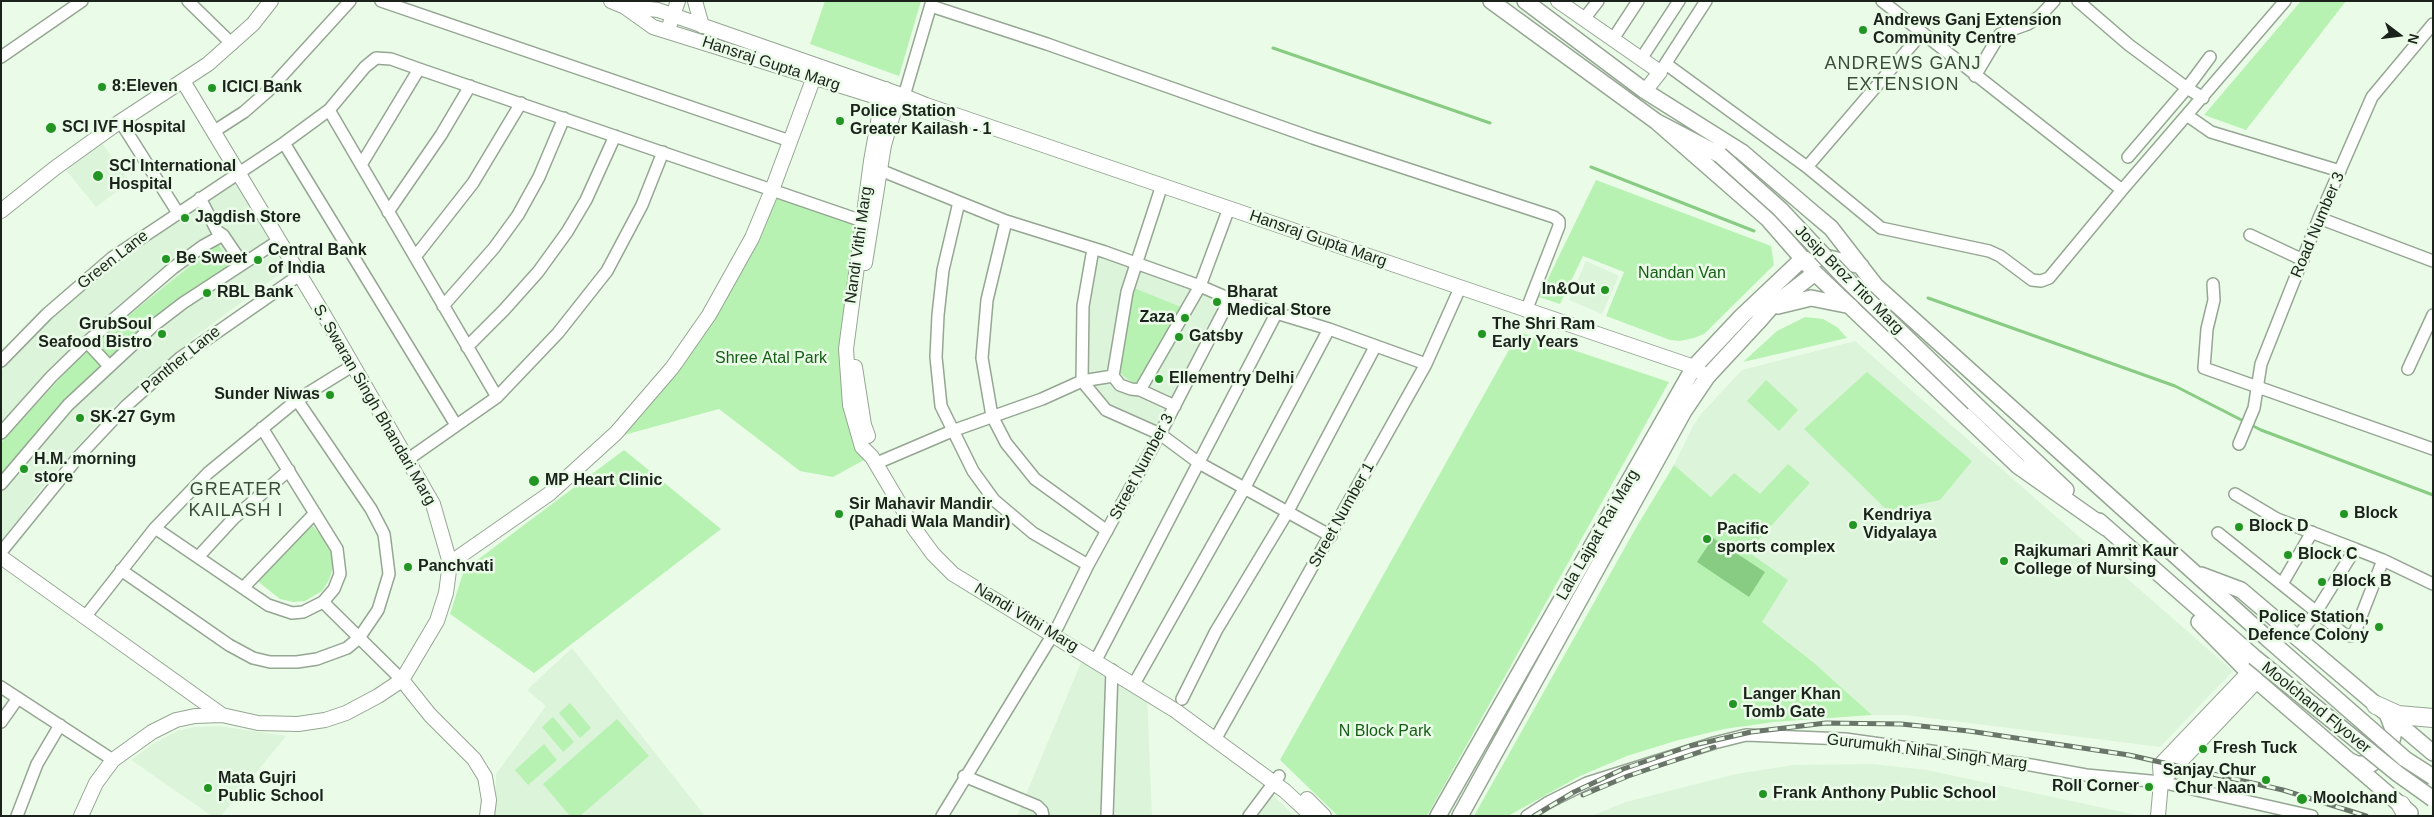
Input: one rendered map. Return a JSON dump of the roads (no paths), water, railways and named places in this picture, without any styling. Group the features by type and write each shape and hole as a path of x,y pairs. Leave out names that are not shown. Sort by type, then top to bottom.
{"main road":[{"name":"Josip Broz Tito Marg","path":"1491,1 1657,122 1720,155 1780,209 1845,278 1974,403 2106,528 2180,594"},
{"name":"Josip Broz Tito Marg","path":"1524,1 1645,91 1742,152 1830,228 1876,286 2195,573"},
{"path":"1657,122 1768,219 1815,273 1853,307 2018,466 2106,528"},
{"path":"1786,239 1812,212"},
{"path":"1784,274 1790,253 1786,239"},
{"path":"1805,261 1829,258 1861,266"},
{"name":"Lala Lajpat Rai Marg","path":"1438,816 1694,367 1784,274 1805,261"},
{"name":"Lala Lajpat Rai Marg","path":"1460,816 1684,411 1707,378 1771,307 1815,273"},
{"path":"1771,307 1812,298 1853,307"},
{"path":"2195,573 2241,590 2433,753"},
{"name":"Moolchand Flyover","path":"2195,573 2405,759 2433,777"},
{"path":"2180,594 2196,619 2253,677 2407,812"},
{"name":"Moolchand Flyover","path":"2180,594 2390,768 2433,799"},
{"path":"2381,709 2398,715 2433,718"},
{"path":"2345,757 2350,761 2364,765 2384,758 2392,746 2394,732 2381,709"},
{"path":"1498,712 1513,721"},
{"path":"1483,737 1499,745"}],"street":[{"path":"1,57 82,1"},
{"path":"188,1 232,44"},
{"path":"1,211 55,168 120,121 208,64 232,44 271,1"},
{"path":"213,132 244,112 268,91 350,1"},
{"path":"381,1 790,141"},
{"path":"667,31 678,1"},
{"path":"695,1 702,26"},
{"path":"1558,1 1640,59 1663,68 1807,167 1881,228 1989,251 2000,256 2032,280 2041,281 2049,278 2122,190 2188,116 2285,1"},
{"path":"1584,19 1598,1"},
{"path":"1613,39 1638,1"},
{"path":"1640,59 1679,1"},
{"path":"1645,91 1663,68 1706,1"},
{"path":"1882,1 2122,190"},
{"path":"1975,76 2000,34 2028,24 2040,16 2054,1"},
{"path":"2078,1 2129,45 2203,98"},
{"name":"Hansraj Gupta Marg","path":"617,4 660,6 673,15 894,96"},
{"name":"Hansraj Gupta Marg","path":"617,4 653,27 814,77 926,105 1694,367 1707,378"},
{"path":"894,96 931,4 1313,138 1554,217 1559,221 1559,226 1526,311"},
{"path":"653,27 660,6"},
{"name":"Road Number 3","path":"2239,444 2254,408 2262,364 2319,218 2372,97 2433,24"},
{"path":"1807,167 1922,33"},
{"path":"2128,157 2187,88 2210,57"},
{"name":"Green Lane","path":"1,361 47,314 113,257 284,144 329,110 365,67 376,58 391,59 419,69"},
{"path":"361,165 419,69 868,223"},
{"path":"450,563 549,494 616,433 672,368 697,334 734,272 772,190 814,77"},
{"name":"S. Swaran Singh Bhandari Marg","path":"1,557 222,715 276,724 298,724 325,720 346,713 378,696 402,680 437,621 446,593 450,563 433,504 324,315 298,276 182,81"},
{"path":"388,212 441,135 470,86"},
{"name":"Nandi Vithi Marg","path":"894,96 848,322 847,371 854,423 862,446 875,460 914,528 933,554 953,574 1134,684 1218,740 1225,747 1276,779 1324,816"},
{"name":"Nandi Vithi Marg","path":"868,223 876,131 894,96"},
{"path":"415,257 473,183 521,104"},
{"path":"329,110 497,397"},
{"path":"2188,116 2211,132 2340,171"},
{"path":"443,306 494,248 518,215 539,177 564,118"},
{"path":"120,121 178,213"},
{"path":"467,347 533,278 568,232 586,200 615,136"},
{"path":"284,144 456,425"},
{"path":"407,460 497,397 558,333 607,271 642,205 663,152"},
{"path":"880,170 1006,221 1093,248 1200,286 1230,300 1329,329 1426,364"},
{"path":"1162,185 1127,292 1113,376 1120,385 1140,390 1175,406"},
{"path":"200,198 217,230 223,235 242,263"},
{"path":"959,202 943,270 936,357 941,406 972,471 994,500 1033,533 1088,565"},
{"path":"1140,390 1200,286 1229,208"},
{"path":"2319,218 2433,261"},
{"path":"1006,221 987,300 982,358 992,416 1006,444 1035,479 1107,531"},
{"path":"1,433 51,377 87,342 173,268 203,246 223,235"},
{"path":"2250,235 2303,260"},
{"path":"1,484 68,405 109,366 168,315 242,263 278,241"},
{"path":"1093,248 1083,306 1082,381 1106,410 1160,434 1199,463 1331,536"},
{"name":"Panther Lane","path":"1,552 80,456 126,406 180,358 232,319 298,276"},
{"path":"2213,284 2214,294 2207,329 2204,368 2433,449"},
{"name":"Street Number 1","path":"1218,740 1426,364 1460,288"},
{"name":"Street Number 3","path":"942,816 964,776 1053,635 1088,565 1160,434 1230,300"},
{"path":"1096,660 1276,314"},
{"path":"2408,368 2433,315"},
{"path":"1134,684 1244,489 1329,329"},
{"path":"87,342 109,366"},
{"path":"1182,699 1216,631 1287,513 1375,347"},
{"path":"84,617 155,528 208,473 297,400 352,366"},
{"path":"875,460 1042,398 1082,381 1113,376"},
{"path":"121,570 229,645 253,658 270,662 297,662 318,659 347,648 359,638 378,610 389,574 384,534 371,509 297,400"},
{"path":"155,528 268,605 292,612 303,612 323,602 337,582 340,566 338,549 262,428"},
{"path":"198,557 234,518 289,470"},
{"path":"2235,494 2277,519 2383,560 2433,584"},
{"path":"243,588 315,513"},
{"path":"2218,532 2344,634 2351,636 2355,632 2383,560"},
{"path":"2282,584 2312,532"},
{"path":"2297,638 2316,612 2355,549"},
{"path":"323,602 402,680 430,715 478,765 485,777 489,800 488,816"},
{"path":"1107,816 1112,670"},
{"path":"2158,816 2161,782 2253,677"},
{"path":"1,687 113,760"},
{"path":"1,722 18,698"},
{"path":"81,816 96,783 113,760 152,732 176,720 195,716 222,715"},
{"path":"16,816 37,764 60,725"},
{"name":"Gurumukh Nihal Singh Marg","path":"1531,814 1587,783 1714,743 1746,735 1845,739 2031,765 2086,775 2161,782"},
{"path":"964,776 1037,806 1042,811 1043,816"},
{"path":"1249,816 1276,779"},
{"name":"Nandi Vithi Marg","path":"1276,779 1312,816"},
{"path":"2161,782 2312,816"}],"waterway":[{"path":"1273,48 1490,123"},
{"path":"1591,167 1754,231"},
{"path":"1928,298 2175,386 2261,430 2433,495"}],"railway":[{"path":"1534,816 1574,792 1623,769 1690,746 1751,732 1826,723 1901,724 1969,731 2129,755 2283,790 2366,816"},
{"path":"1583,795 1628,776 1714,747"}],"place":[{"name":"Andrews Ganj Extension Community Centre","path":"1863,30"},
{"name":"8:Eleven","path":"102,87"},
{"name":"ICICI Bank","path":"212,88"},
{"name":"Police Station Greater Kailash - 1","path":"840,121"},
{"name":"SCI IVF Hospital","path":"51,128"},
{"name":"SCI International Hospital","path":"98,176"},
{"name":"Jagdish Store","path":"185,218"},
{"name":"Be Sweet","path":"166,259"},
{"name":"Central Bank of India","path":"258,260"},
{"name":"In&Out","path":"1605,290"},
{"name":"RBL Bank","path":"207,293"},
{"name":"Bharat Medical Store","path":"1217,302"},
{"name":"Zaza","path":"1185,318"},
{"name":"GrubSoul Seafood Bistro","path":"162,334"},
{"name":"The Shri Ram Early Years","path":"1482,334"},
{"name":"Gatsby","path":"1179,337"},
{"name":"Ellementry Delhi","path":"1159,379"},
{"name":"Sunder Niwas","path":"330,395"},
{"name":"SK-27 Gym","path":"80,418"},
{"name":"H.M. morning store","path":"24,469"},
{"name":"MP Heart Clinic","path":"534,481"},
{"name":"Sir Mahavir Mandir (Pahadi Wala Mandir)","path":"839,514"},
{"name":"Block","path":"2344,514"},
{"name":"Kendriya Vidyalaya","path":"1853,525"},
{"name":"Block D","path":"2239,527"},
{"name":"Pacific sports complex","path":"1707,539"},
{"name":"Block C","path":"2288,555"},
{"name":"Rajkumari Amrit Kaur College of Nursing","path":"2004,561"},
{"name":"Panchvati","path":"408,567"},
{"name":"Block B","path":"2322,582"},
{"name":"Police Station, Defence Colony","path":"2379,627"},
{"name":"Langer Khan Tomb Gate","path":"1733,704"},
{"name":"Fresh Tuck","path":"2203,749"},
{"name":"Sanjay Chur Chur Naan","path":"2266,780"},
{"name":"Roll Corner","path":"2149,787"},
{"name":"Mata Gujri Public School","path":"208,788"},
{"name":"Frank Anthony Public School","path":"1763,794"},
{"name":"Moolchand","path":"2302,799"}],"district":[{"name":"ANDREWS GANJ EXTENSION","path":"1903,74"},
{"name":"GREATER KAILASH I","path":"236,500"}],"park label":[{"name":"Nandan Van","path":"1682,274"},
{"name":"Shree Atal Park","path":"771,359"},
{"name":"N Block Park","path":"1385,732"}]}
